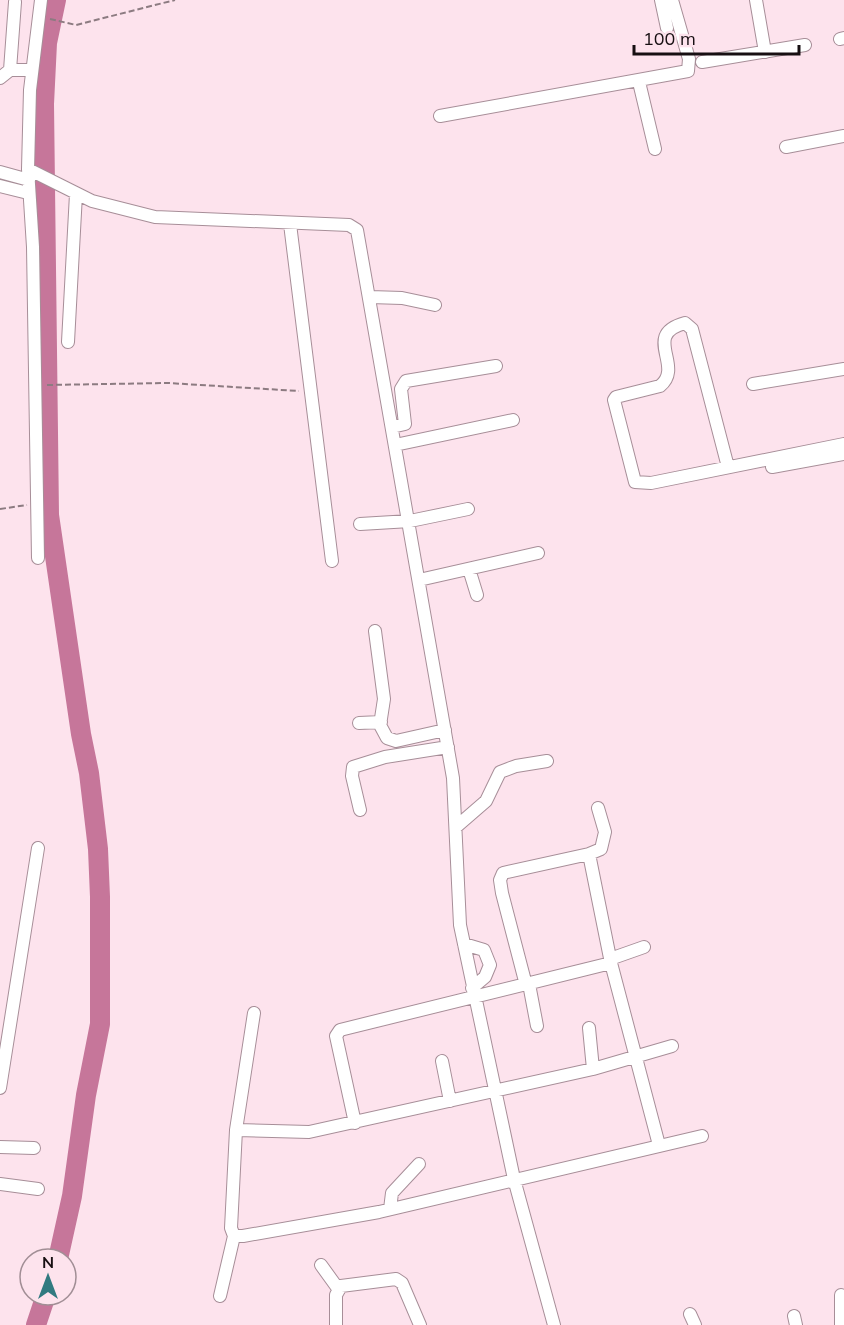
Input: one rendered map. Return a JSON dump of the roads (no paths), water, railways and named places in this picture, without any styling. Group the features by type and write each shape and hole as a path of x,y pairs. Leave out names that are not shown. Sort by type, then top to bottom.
{"street":[{"path":"38,558 33,247 28,193 31,174 32,70 41,0"},
{"path":"661,0 667,28"},
{"path":"440,116 674,76 689,69 672,0"},
{"path":"756,0 765,52"},
{"path":"10,70 15,2"},
{"path":"702,62 806,45"},
{"path":"0,78 10,70 32,70"},
{"path":"639,81 656,149"},
{"path":"786,147 844,136"},
{"path":"0,172 31,174 110,207 155,218 349,225 359,236 453,778 456,883 464,944 514,1179 554,1325"},
{"path":"0,186 28,193"},
{"path":"68,342 76,194"},
{"path":"290,224 332,561"},
{"path":"370,297 402,298 435,305"},
{"path":"728,467 692,329 685,323 675,326 667,330 664,336 668,372 665,382 660,386 616,397 614,400 633,480 640,484 651,483 844,444"},
{"path":"392,427 405,424 401,389 406,381 496,366"},
{"path":"753,384 844,369"},
{"path":"395,445 513,420"},
{"path":"772,467 844,454"},
{"path":"360,524 410,521 468,509"},
{"path":"419,580 537,553"},
{"path":"469,569 477,595"},
{"path":"375,631 384,699 381,722 387,738 391,741 445,730"},
{"path":"359,723 381,722"},
{"path":"360,810 352,776 353,767 385,757 448,747"},
{"path":"456,827 486,801 500,772 516,766 547,761"},
{"path":"537,1026 500,880 503,873 589,855 601,849 605,832 598,808"},
{"path":"0,1088 38,848"},
{"path":"589,855 611,961 659,1145"},
{"path":"464,944 484,950 490,965 485,977 473,993"},
{"path":"355,1123 336,1036 340,1030 473,993 527,984 611,961 644,947"},
{"path":"220,1296 234,1236 231,1228 237,1130 254,1013"},
{"path":"589,1028 593,1069"},
{"path":"237,1130 309,1132 593,1069 672,1046"},
{"path":"442,1061 450,1101"},
{"path":"234,1236 390,1209 702,1136"},
{"path":"0,1147 34,1148"},
{"path":"390,1209 393,1193 419,1164"},
{"path":"0,1184 38,1189"},
{"path":"321,1265 339,1290"},
{"path":"336,1325 336,1295 341,1286 396,1279 402,1283 420,1325"},
{"path":"841,1295 841,1325"}],"waterway":[{"path":"56,0 47,43 44,104 49,515 81,734 89,773 98,849 100,897 100,1024 86,1095 72,1196 61,1247"},
{"path":"36,1325 42,1307"}]}
